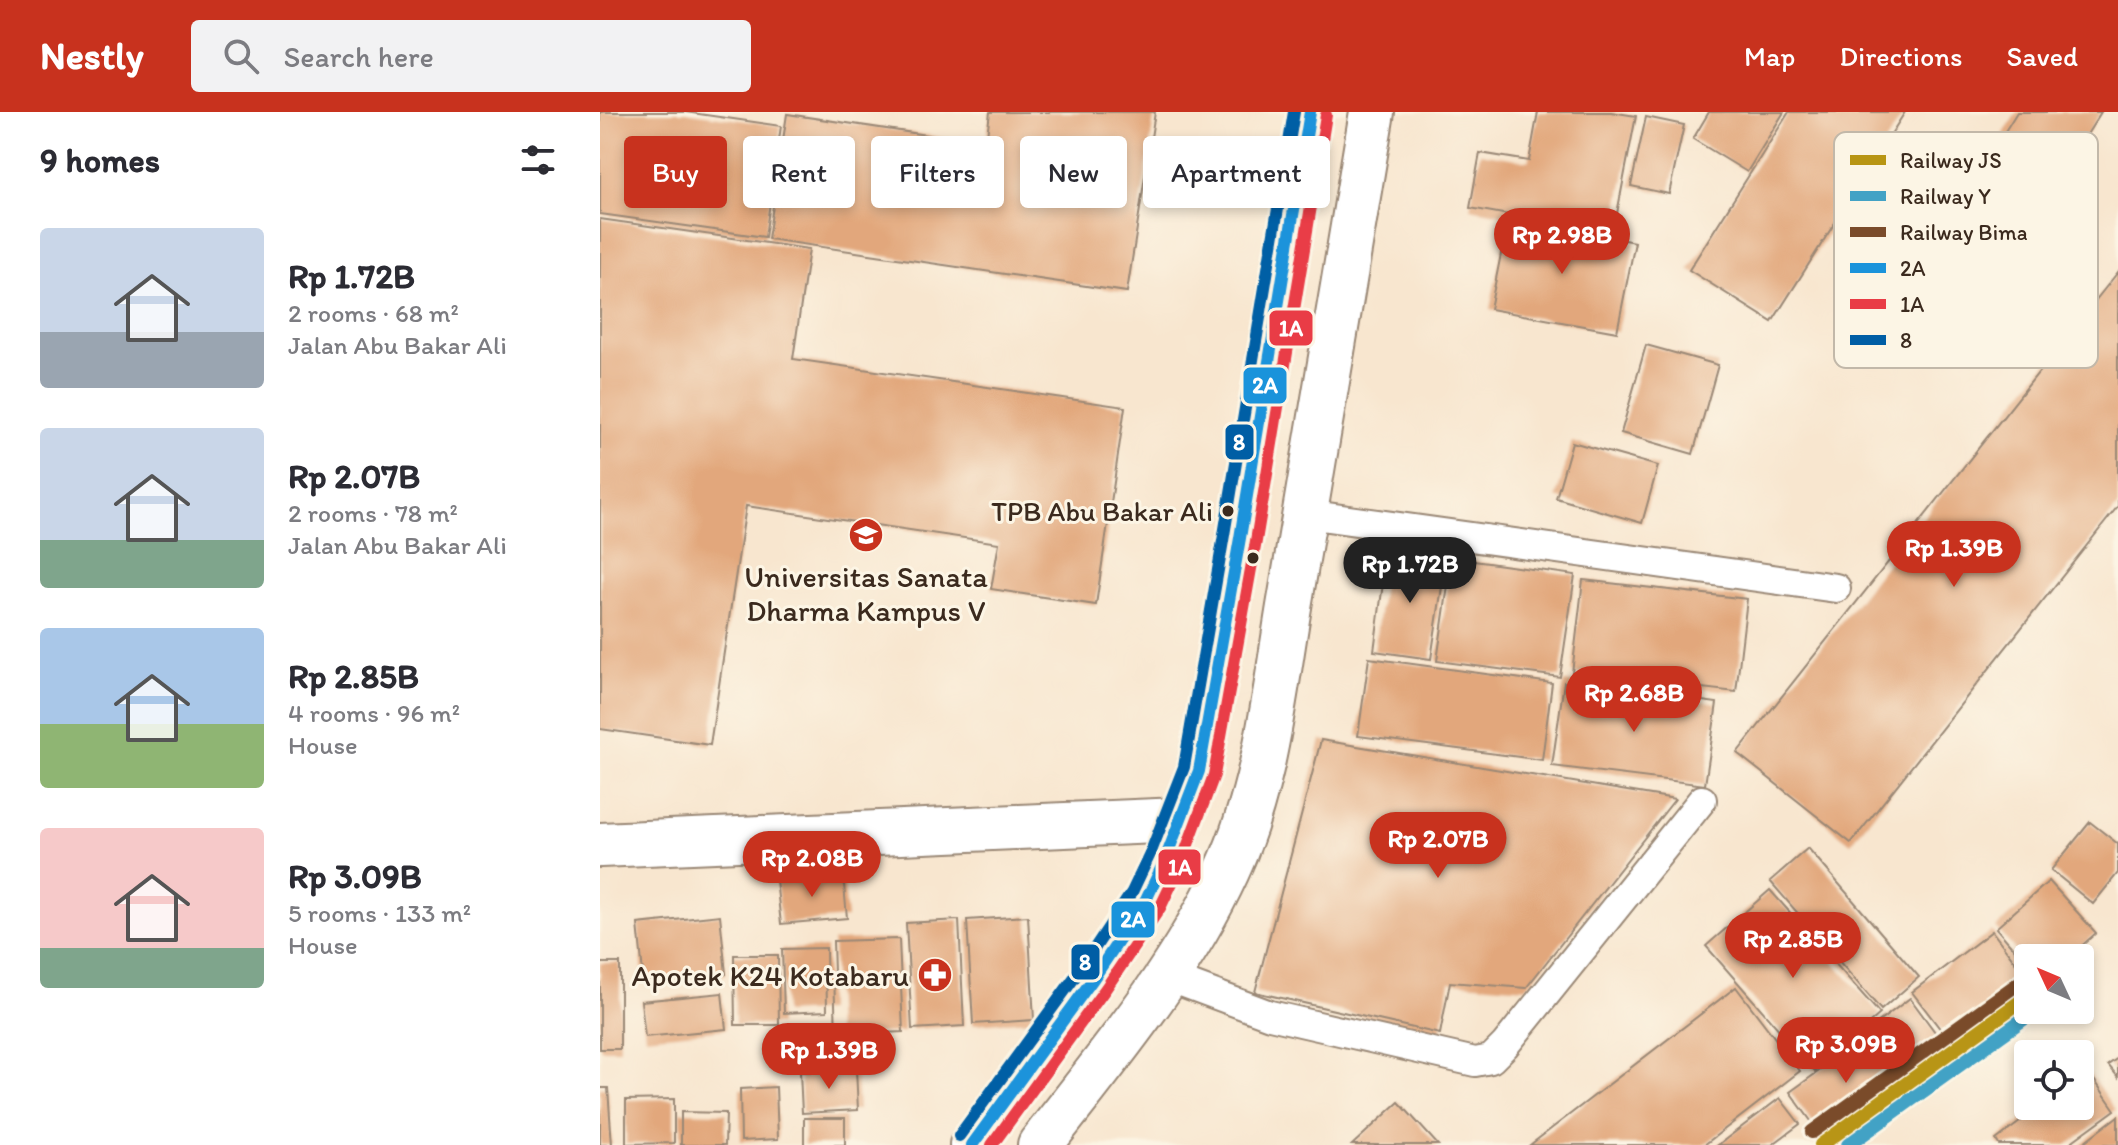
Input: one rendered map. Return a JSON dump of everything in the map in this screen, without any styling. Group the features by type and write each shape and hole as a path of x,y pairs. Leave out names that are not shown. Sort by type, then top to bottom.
{"main road":[{"path":"972,1145 1146,900 1199,771 1310,112"},
{"path":"1040,1145 1168,977 1200,927 1248,816 1262,763 1306,514 1372,112"},
{"path":"600,845 1180,820"}],"lane":[{"path":"1306,514 1836,588"},
{"path":"1168,977 1270,1015 1475,1062 1491,1059 1702,800"}],"building":[{"path":"600,112 685,112 781,126 780,136 743,136 743,208 769,208 765,237 600,214"},
{"path":"990,112 1155,112 1151,136 1143,136 1143,189 1127,292 768,239 773,208 855,208 855,136 784,136 787,114 933,136 871,136 871,208 1004,208 1004,136 987,136"},
{"path":"1538,112 1611,112 1636,116 1613,234 1470,208 1480,153 1529,161"},
{"path":"1709,112 1784,112 1747,172 1693,139"},
{"path":"1789,112 1905,112 1892,132 1834,132 1834,224 1772,322 1689,270"},
{"path":"2017,112 2101,112 2088,132 2005,132"},
{"path":"1646,117 1684,125 1669,194 1631,186"},
{"path":"600,219 809,249 793,359 1125,407 1096,605 991,589 999,543 746,506 710,745 600,729"},
{"path":"1508,219 1635,242 1617,332 1490,309"},
{"path":"2118,272 2118,506 1851,843 1737,753 2042,368 2098,368 2098,297"},
{"path":"1646,345 1718,365 1693,454 1621,433"},
{"path":"1572,442 1658,466 1642,523 1556,498"},
{"path":"1387,553 1446,560 1431,659 1374,651"},
{"path":"1452,558 1575,575 1560,677 1437,661"},
{"path":"1583,580 1747,599 1736,692 1572,673"},
{"path":"1369,658 1552,683 1542,760 1358,736"},
{"path":"1564,682 1717,703 1705,785 1552,766"},
{"path":"1321,740 1675,799 1526,988 1450,982 1440,1034 1255,992"},
{"path":"2090,822 2118,844 2118,873 2093,904 2051,870"},
{"path":"1808,848 1919,977 1881,1010 1770,881"},
{"path":"843,874 847,918 781,924 776,880"},
{"path":"2049,881 2096,933 2084,944 2014,944 2014,949 1996,928"},
{"path":"1770,890 1880,1014 1815,1071 1706,946"},
{"path":"720,915 726,974 644,983 638,924"},
{"path":"1028,916 1034,1020 973,1024 967,920"},
{"name":"Apotek K24 Kotabaru","path":"959,920 964,1026 912,1029 906,923"},
{"path":"1992,931 2014,960 2014,990 1948,1039 1912,992"},
{"path":"899,939 903,1032 836,1035 833,941"},
{"path":"826,948 827,1011 784,1013 782,949"},
{"path":"734,955 778,955 779,1025 735,1025"},
{"path":"600,963 620,963 620,1049 600,1049"},
{"path":"1736,987 1800,1071 1704,1145 1530,1145"},
{"path":"722,993 726,1029 645,1037 641,1001"},
{"path":"1910,998 1946,1047 1908,1076 1872,1027"},
{"path":"1871,1034 1903,1078 1822,1136 1790,1092"},
{"path":"2118,1058 2118,1077 2108,1065"},
{"path":"856,1069 858,1110 802,1113 800,1072"},
{"path":"2094,1080 2115,1110 2067,1145 1999,1145 1996,1140 2022,1120 2094,1120"},
{"path":"776,1087 778,1139 741,1141 740,1089"},
{"path":"600,1088 608,1088 612,1145 600,1145"},
{"path":"1780,1098 1800,1124 1772,1145 1718,1145"},
{"path":"674,1099 674,1143 626,1144 626,1100"},
{"path":"1399,1102 1438,1145 1352,1145"},
{"path":"681,1112 726,1113 725,1145 681,1145"},
{"path":"2118,1116 2118,1145 2080,1145"},
{"path":"804,1118 845,1118 845,1145 804,1145"}],"rail line":[{"name":"Bima","path":"1812,1132 2014,987"},
{"name":"JS","path":"1821,1145 2014,1006"},
{"name":"Y","path":"1848,1145 2017,1024"}],"transit line":[{"name":"8","path":"959,1136 1080,970 1132,892 1184,767 1294,112"},
{"name":"2A","path":"972,1145 1093,979 1146,900 1199,771 1310,112"},
{"name":"1A","path":"992,1145 1160,908 1180,866 1214,775 1326,115"}],"place":[{"name":"TPB Abu Bakar Ali","path":"1228,511"},
{"name":"Universitas Sanata Dharma Kampus V","path":"866,535"},
{"name":"Apotek K24 Kotabaru","path":"935,975"}]}
